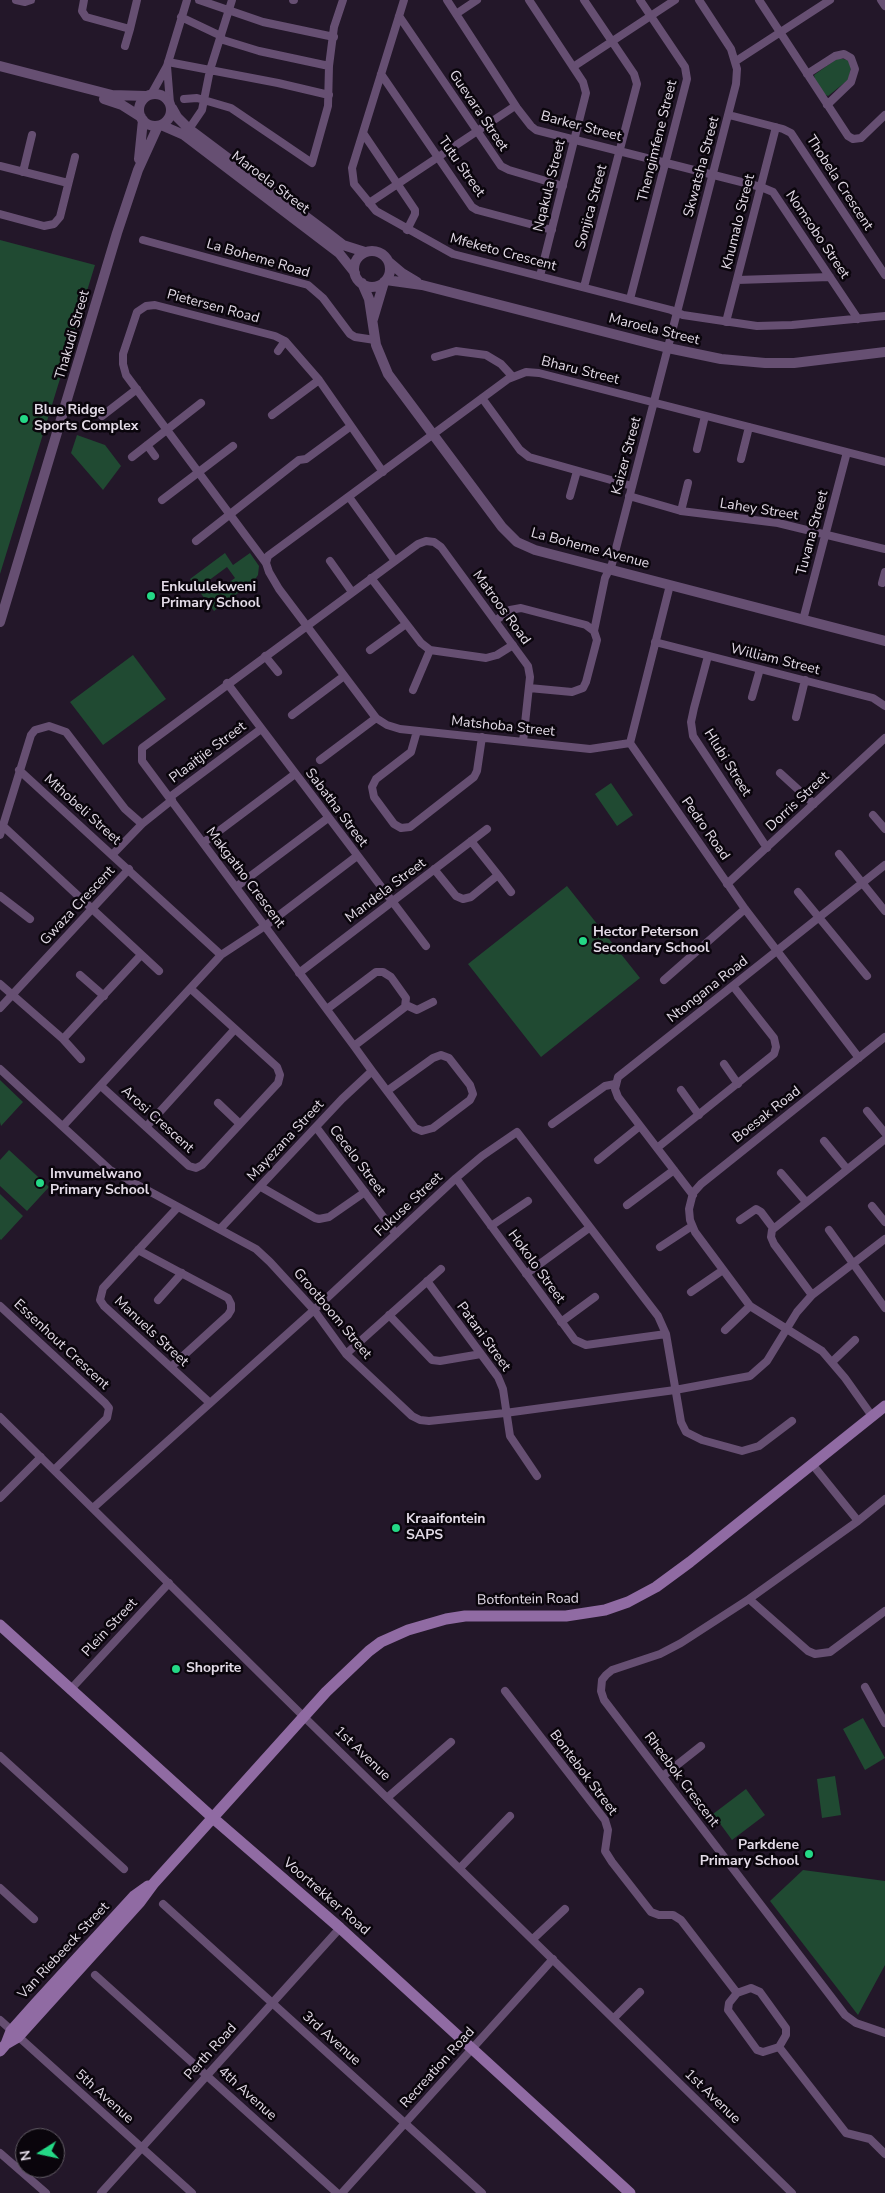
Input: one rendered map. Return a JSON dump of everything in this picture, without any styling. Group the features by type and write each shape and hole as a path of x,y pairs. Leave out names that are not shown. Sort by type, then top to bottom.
{"main road":[{"name":"Botfontein Road","path":"213,1818 326,1692 369,1651 391,1638 427,1623 465,1616 574,1616 605,1610 628,1602 670,1577 885,1406"},
{"name":"Voortrekker Road","path":"0,1626 213,1818 340,1928 630,2193"},
{"name":"Van Riebeeck Street","path":"3,2048 134,1896 152,1885 213,1818"}],"street":[{"path":"16,0 25,2 31,0"},
{"path":"84,0 82,11 86,17 130,29"},
{"path":"125,46 137,0"},
{"path":"199,0 263,22 334,37"},
{"path":"189,129 199,118 205,100 210,70 232,0"},
{"path":"184,99 191,97 205,100 238,112 312,163 326,116 334,27 343,0"},
{"name":"Mfeketo Crescent","path":"404,0 352,174 354,184 368,203 376,211 407,230 453,254 678,312"},
{"name":"Barker Street","path":"447,0 515,106 533,128 713,175"},
{"path":"456,14 477,0"},
{"name":"Nqakula Street","path":"529,0 584,82 586,92 540,276"},
{"name":"Sonjica Street","path":"584,0 634,74 637,84 584,288"},
{"name":"Thengimfene Street","path":"630,299 687,74 685,67 640,0"},
{"path":"573,67 675,0"},
{"name":"Skwatsha Street","path":"668,348 736,84 736,61 731,49 700,0"},
{"path":"759,0 846,133 853,138 863,136 885,115"},
{"path":"736,61 830,0"},
{"path":"881,0 885,6"},
{"path":"142,119 139,108 140,102 149,95 167,64 182,18 184,1"},
{"name":"Guevara Street","path":"399,16 497,161 504,168 563,186"},
{"path":"182,18 221,38 259,51 330,66"},
{"path":"807,74 835,56 844,54 851,58 855,65 853,78 848,86 827,105"},
{"path":"167,64 210,70 329,95"},
{"path":"0,72 122,105 150,125 160,125 169,118 171,106 167,64"},
{"path":"0,66 112,95 163,95 171,106"},
{"name":"Tutu Street","path":"381,74 474,209 552,230"},
{"name":"Maroela Street","path":"171,106 177,117 189,129 343,245 365,252"},
{"path":"368,203 515,106"},
{"name":"Thobela Crescent","path":"729,115 786,130 793,136 885,275"},
{"name":"Thakudi Street","path":"138,170 142,119"},
{"name":"Maroela Street","path":"160,125 184,135 339,252 355,273"},
{"name":"Thakudi Street","path":"0,622 138,170 160,125"},
{"name":"Khumalo Street","path":"726,322 776,128"},
{"path":"363,133 399,183 414,210 415,214 407,230"},
{"path":"22,172 32,135"},
{"path":"0,214 44,226 54,224 60,217 74,157"},
{"path":"0,166 68,183"},
{"name":"Nomsobo Street","path":"713,175 761,187 773,192 779,198 858,319"},
{"name":"La Boheme Road","path":"143,240 308,285 323,298 350,334 355,337 375,340"},
{"path":"365,252 376,252 389,262 389,274 385,281 375,286 362,283 355,273 356,263 365,252"},
{"name":"Maroela Street","path":"389,262 402,274 422,284"},
{"path":"737,280 830,277"},
{"name":"Maroela Street","path":"385,281 422,284 668,348 721,359 765,363 806,362 885,352"},
{"name":"La Boheme Avenue","path":"372,322 385,281"},
{"name":"La Boheme Avenue","path":"362,283 369,299 379,355 388,374 512,538 535,550 885,641"},
{"name":"Pietersen Road","path":"266,563 126,375 122,359 134,316 146,306 160,306 275,336 285,341 319,380 383,472"},
{"path":"678,312 726,322 770,325 885,316"},
{"path":"278,351 285,341"},
{"name":"Kaizer Street","path":"529,688 572,692 583,688 586,682 597,640 594,631 608,569 612,564 668,348"},
{"path":"436,357 456,351 486,356 501,364 512,376"},
{"name":"Bharu Street","path":"266,563 268,556 482,398 512,376 526,372 539,373 885,462"},
{"path":"272,415 319,380"},
{"path":"102,416 137,389"},
{"path":"482,398 520,450 529,457 632,486"},
{"path":"132,457 201,404"},
{"path":"697,448 705,416"},
{"path":"196,541 299,460 306,459 351,426"},
{"path":"741,459 749,427"},
{"path":"147,445 155,456"},
{"path":"162,500 233,446"},
{"name":"Tuvana Street","path":"803,620 847,452"},
{"path":"570,496 577,471"},
{"path":"681,511 688,484"},
{"name":"Lahey Street","path":"629,496 681,511 778,523 885,549"},
{"path":"349,497 394,561"},
{"name":"Matroos Road","path":"307,626 422,542 430,541 438,544 529,669 529,688 523,742"},
{"path":"330,561 352,592"},
{"name":"Matshoba Street","path":"266,563 271,577 376,718 394,727 590,749 630,743"},
{"path":"882,583 885,572"},
{"path":"371,578 423,646 430,650 486,658 497,655 513,645"},
{"path":"630,743 670,585"},
{"path":"495,620 510,610 521,608 586,625 594,631"},
{"path":"370,650 406,624"},
{"name":"Makgatho Crescent","path":"307,626 142,748 142,761 415,1128 422,1132 433,1128 470,1100 473,1094 470,1085 449,1058 441,1055 433,1058 387,1090"},
{"name":"William Street","path":"655,642 873,698 885,706"},
{"path":"413,690 430,650"},
{"path":"265,656 278,672"},
{"name":"Hlubi Street","path":"708,656 694,708 692,730 696,741 766,848"},
{"path":"752,697 760,669"},
{"path":"292,715 344,676"},
{"path":"796,718 805,680"},
{"name":"Sabatha Street","path":"228,684 356,856 426,946"},
{"path":"320,760 376,718"},
{"path":"0,835 31,735 42,727 49,726 66,732 125,809 142,824"},
{"name":"Plaaitjie Street","path":"113,854 142,824 171,799 261,729"},
{"path":"417,731 411,752 376,779 372,788 374,796 394,824 404,828 410,827 474,777 478,768 482,738"},
{"name":"Dorris Street","path":"727,884 885,738"},
{"name":"Pedro Road","path":"630,743 744,909 859,1058"},
{"name":"Mthobeli Street","path":"19,770 129,869"},
{"path":"780,773 814,804"},
{"path":"203,843 295,774"},
{"path":"873,815 885,829"},
{"path":"236,887 328,818"},
{"path":"3,826 159,971"},
{"name":"Mandela Street","path":"299,973 487,829"},
{"path":"471,841 511,892"},
{"path":"839,854 885,911"},
{"path":"63,1126 191,989 221,954 265,926 356,856"},
{"name":"Ntongana Road","path":"552,1124 605,1086 615,1084 621,1074 885,865"},
{"name":"Gwaza Crescent","path":"0,1008 129,869 221,954"},
{"path":"434,869 454,895 463,899 471,897 498,875"},
{"path":"798,892 867,976"},
{"path":"0,896 30,919"},
{"path":"664,980 744,909"},
{"path":"63,1039 141,955"},
{"path":"326,1009 374,974 380,972 386,973 391,977 405,996 406,1005"},
{"path":"80,975 104,996"},
{"path":"0,984 63,1039 81,1058"},
{"path":"657,1148 771,1058 776,1047 774,1038 733,986"},
{"name":"Arosi Crescent","path":"101,1086 189,1166 196,1168 202,1165 278,1083 280,1075 277,1067 191,989"},
{"path":"406,1005 417,1010 433,1002"},
{"path":"354,1046 406,1005"},
{"path":"146,1127 235,1029"},
{"name":"Boesak Road","path":"693,1195 701,1184 885,1037"},
{"path":"724,1064 738,1084"},
{"name":"Grootboom Street","path":"0,1069 110,1170 256,1249 314,1310 346,1354 412,1416 420,1420 430,1421 505,1413 675,1390 750,1376 767,1361 788,1328"},
{"name":"Mayezana Street","path":"220,1229 342,1099 372,1071"},
{"path":"615,1084 618,1097 693,1195 689,1209 692,1226 750,1306 822,1351 872,1416"},
{"path":"681,1090 699,1115"},
{"path":"218,1103 240,1124"},
{"path":"867,1111 885,1133"},
{"path":"598,1160 640,1126"},
{"name":"Cecelo Street","path":"316,1127 396,1234"},
{"name":"Fukuse Street","path":"93,1508 314,1310 456,1178 482,1156 517,1132 658,1316 666,1334 681,1422 686,1432 691,1436 729,1449 742,1451 754,1448 792,1421"},
{"path":"773,1228 885,1139"},
{"path":"824,1141 847,1169"},
{"path":"627,1205 674,1170"},
{"path":"781,1173 806,1202"},
{"name":"Hokolo Street","path":"456,1178 575,1340 586,1345 666,1334"},
{"path":"260,1187 319,1219 329,1217 365,1192"},
{"name":"Hokolo Street","path":"491,1226 528,1201"},
{"path":"872,1206 885,1222"},
{"name":"Manuels Street","path":"178,1207 103,1288 100,1300 104,1306 210,1403"},
{"path":"740,1220 756,1209 761,1212 773,1228 772,1241 812,1295"},
{"path":"660,1247 692,1226"},
{"path":"526,1274 589,1228"},
{"path":"829,1230 885,1308"},
{"path":"788,1328 812,1295 853,1265 885,1238"},
{"path":"138,1250 228,1298 232,1307 228,1315 172,1367"},
{"path":"346,1354 441,1270"},
{"path":"691,1292 723,1270"},
{"path":"158,1300 182,1274"},
{"name":"Patani Street","path":"427,1281 502,1383 505,1413 510,1436 537,1476"},
{"name":"Hokolo Street","path":"561,1322 595,1298"},
{"name":"Essenhout Crescent","path":"0,1306 105,1403 108,1408 109,1415 105,1420 54,1470"},
{"path":"725,1330 750,1306"},
{"path":"389,1315 432,1360 440,1361 481,1354"},
{"path":"832,1362 855,1340"},
{"path":"0,1417 54,1470"},
{"path":"1,1496 40,1457"},
{"path":"812,1464 858,1522"},
{"name":"1st Avenue","path":"54,1470 792,2193"},
{"name":"Rheebok Crescent","path":"885,1499 858,1522 749,1599 681,1643 660,1654 612,1670 602,1680 601,1691 604,1700 845,2015 856,2023 885,2032"},
{"name":"Plein Street","path":"70,1690 168,1583"},
{"path":"749,1599 808,1651 815,1654 830,1652 885,1610"},
{"path":"864,1687 885,1723"},
{"name":"Bontebok Street","path":"505,1691 605,1820 608,1830 605,1851 612,1862 651,1912 659,1915 673,1915 681,1920 737,1993"},
{"path":"388,1797 451,1742"},
{"path":"663,1776 700,1746"},
{"path":"0,1756 124,1869"},
{"path":"460,1868 510,1816"},
{"path":"0,1888 34,1919"},
{"name":"3rd Avenue","path":"163,1904 482,2193"},
{"path":"533,1939 565,1909"},
{"name":"Perth Road","path":"101,2193 340,1928"},
{"name":"Recreation Road","path":"342,2193 553,1959"},
{"name":"4th Avenue","path":"95,1975 337,2193"},
{"path":"751,1988 760,1992 786,2028 786,2035 779,2047 763,2052 757,2050 728,2010 729,2003 737,1993 751,1988"},
{"path":"614,2018 640,1992"},
{"name":"5th Avenue","path":"0,2020 192,2193"},
{"path":"779,2047 846,2133 870,2139 885,2154"},
{"path":"0,2153 46,2193"}],"green space":[{"path":"838,58 848,60 851,68 848,80 828,96 824,94 814,75"},
{"name":"Blue Ridge Sports Complex","path":"0,240 95,265 0,574"},
{"path":"77,435 105,445 121,466 103,490 71,453"},
{"path":"225,553 233,565 250,553 259,566 258,575 254,581 214,611 190,579","holes":["227,567 235,578 216,592 208,581"]},
{"path":"133,655 166,699 103,745 70,702"},
{"path":"611,783 633,815 617,826 595,794"},
{"path":"567,886 640,978 541,1057 468,964"},
{"path":"0,1080 23,1102 1,1126 0,1122"},
{"path":"9,1150 49,1187 27,1211 0,1186 0,1160"},
{"path":"0,1194 23,1216 1,1240 0,1239"},
{"path":"863,1718 885,1758 865,1770 843,1729"},
{"path":"835,1776 841,1815 822,1818 817,1779"},
{"path":"746,1789 765,1815 732,1840 713,1814"},
{"path":"803,1870 885,1881 885,1965 858,2015 770,1901"}],"place":[{"name":"Blue Ridge Sports Complex","path":"24,419"},
{"name":"Enkululekweni Primary School","path":"151,596"},
{"name":"Hector Peterson Secondary School","path":"583,941"},
{"name":"Imvumelwano Primary School","path":"40,1183"},
{"name":"Kraaifontein SAPS","path":"396,1528"},
{"name":"Shoprite","path":"176,1669"},
{"name":"Parkdene Primary School","path":"809,1854"}]}
